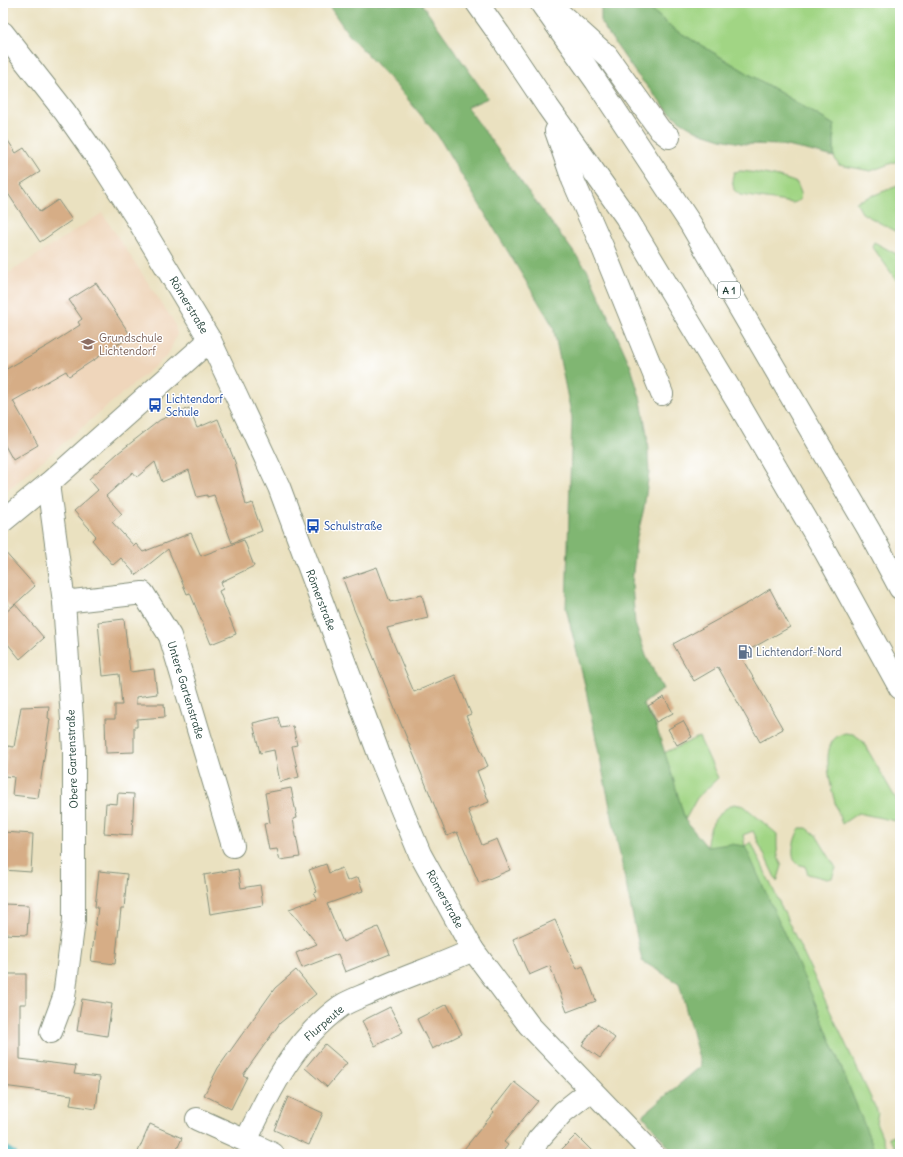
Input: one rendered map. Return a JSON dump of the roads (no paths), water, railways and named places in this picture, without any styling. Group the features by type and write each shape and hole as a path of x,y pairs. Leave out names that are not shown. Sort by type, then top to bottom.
{"main road":[{"path":"477,3 626,217 729,387 826,553 900,688"},
{"name":"A 1","path":"541,3 596,81 690,223 869,530 900,588"},
{"path":"547,3 607,56 660,130 669,137"},
{"name":"Römerstraße","path":"3,33 65,112 103,166 140,222 210,340 279,487 378,751 420,854 473,950 530,1025 652,1154"},
{"path":"548,107 573,180 602,246 662,394"},
{"path":"3,521 48,484 210,340"},
{"name":"Obere Gartenstraße","path":"48,484 64,602 74,749 74,920 64,997 51,1032"},
{"name":"Untere Gartenstraße","path":"64,602 143,593 170,636 233,846"},
{"name":"Flurpeute","path":"246,1141 268,1095 287,1062 309,1034 336,1010 388,984 473,950"},
{"path":"531,1154 538,1140 562,1112 591,1090"},
{"path":"197,1119 273,1154"}],"waterway":[{"path":"3,1147 14,1154"}],"place":[{"name":"Grundschule Lichtendorf","path":"88,344"},
{"name":"Lichtendorf Schule","path":"155,405"},
{"name":"Schulstraße","path":"313,526"},
{"name":"Lichtendorf-Nord","path":"745,652"}]}
